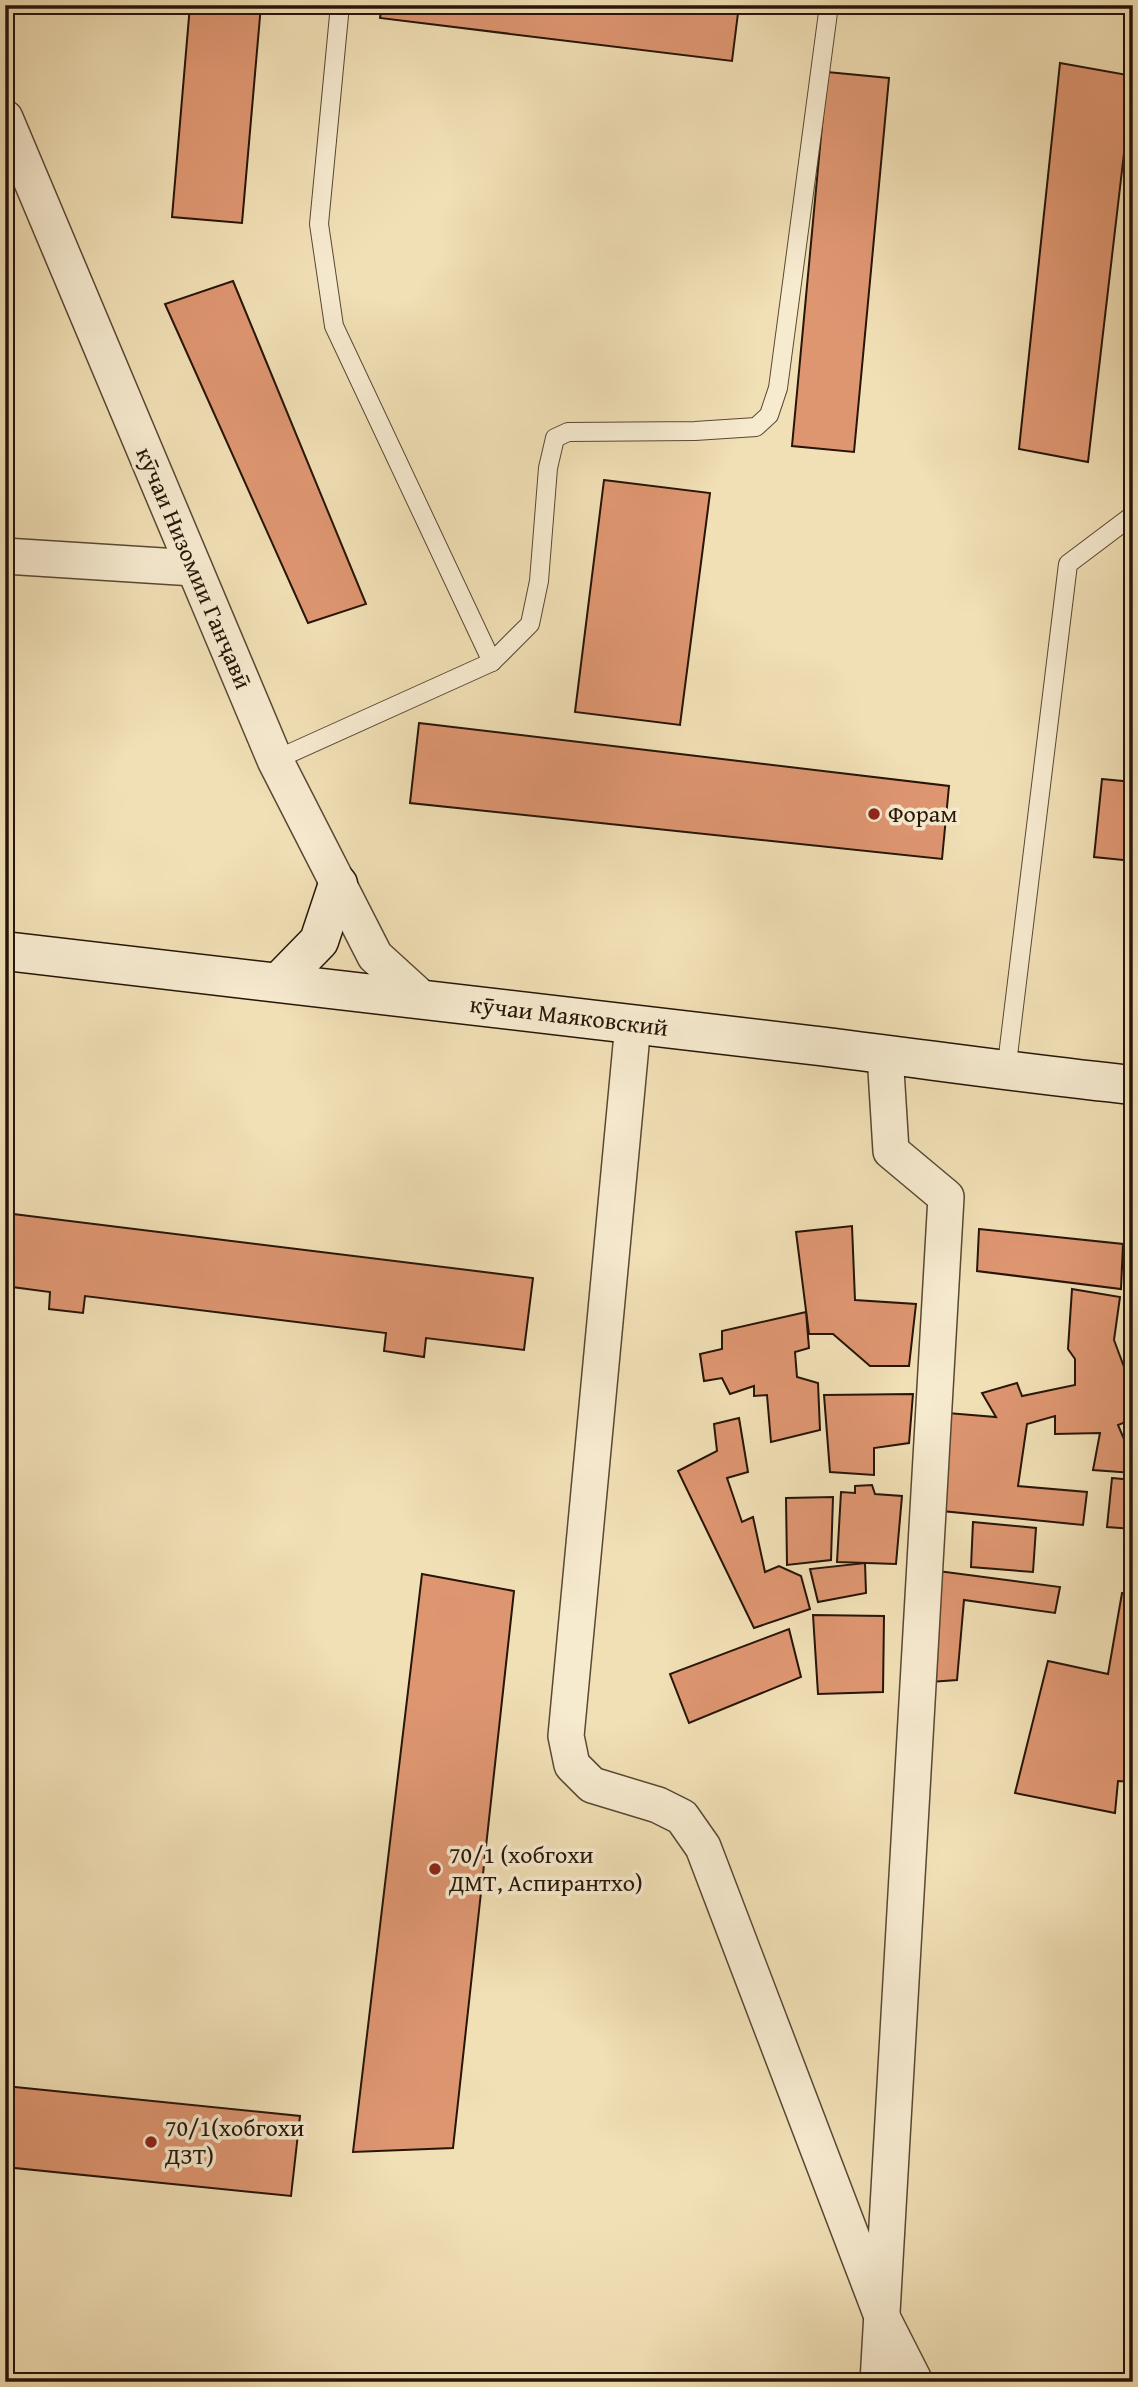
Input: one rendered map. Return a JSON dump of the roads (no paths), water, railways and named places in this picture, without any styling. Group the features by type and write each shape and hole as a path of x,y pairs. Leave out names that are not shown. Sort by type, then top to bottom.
{"street":[{"name":"кӯчаи Низомии Ганҷавӣ","path":"5,118 275,760 375,956 420,997"},
{"path":"5,556 194,569"},
{"path":"280,981 319,941 338,884"},
{"name":"кӯчаи Маяковский","path":"5,951 420,997 885,1054 1006,1072 1133,1085"},
{"path":"633,1024 566,1736 572,1765 592,1785 658,1805 682,1817 704,1847 883,2319 915,2382"},
{"path":"878,2382 946,1197 891,1151 885,1054"}],"lane":[{"path":"340,5 319,224 334,326 492,662"},
{"path":"275,760 492,662 530,624 539,581 548,468 555,438 568,432 695,431 756,427 769,415 778,388 829,5"},
{"path":"1006,1072 1068,564 1133,515"}],"place":[{"name":"Форам","path":"874,814"},
{"name":"70/1 (хобгохи ДМТ, Аспирантхо)","path":"435,1869"},
{"name":"70/1(хобгохи ДЗТ)","path":"151,2142"}]}
